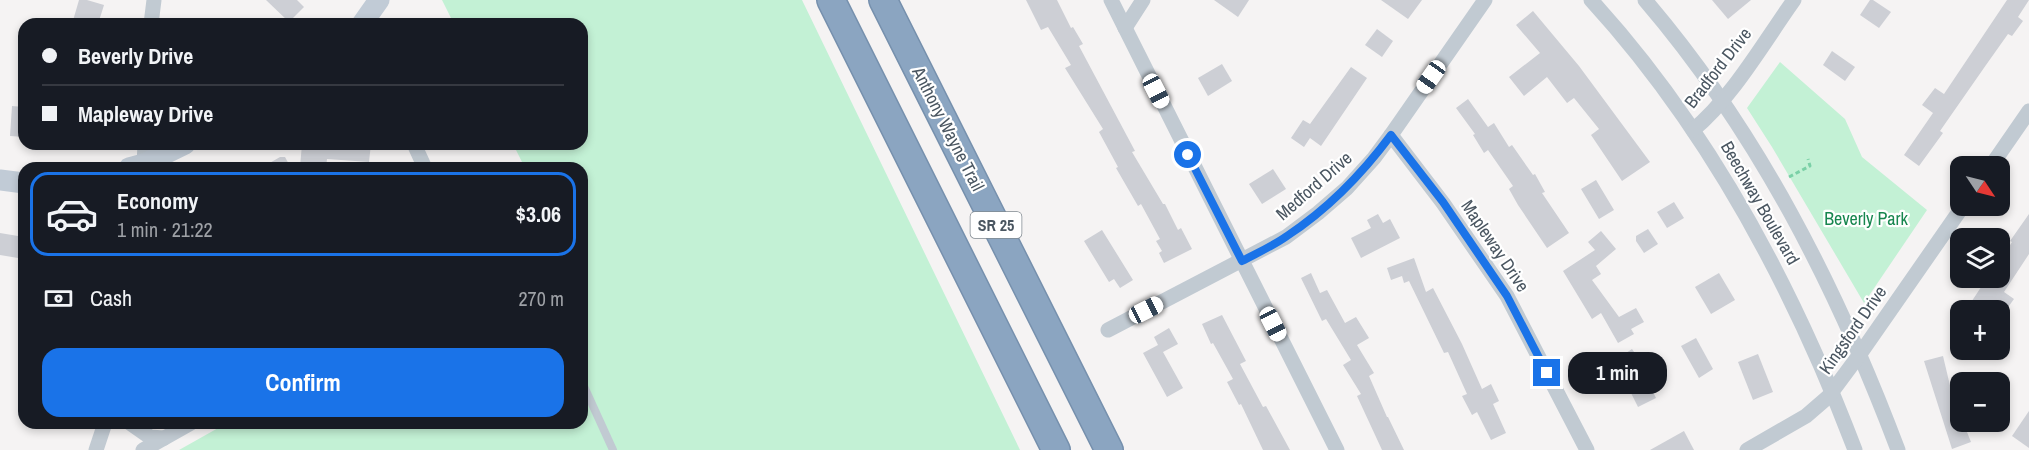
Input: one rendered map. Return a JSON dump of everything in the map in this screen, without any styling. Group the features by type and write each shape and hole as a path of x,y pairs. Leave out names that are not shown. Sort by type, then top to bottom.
{"highway":[{"name":"SR 25","path":"831,0 1056,450"},
{"name":"Anthony Wayne Trail","path":"883,0 1109,450"}],"street":[{"path":"152,18 154,0"},
{"path":"366,18 379,0"},
{"path":"1111,0 1336,450"},
{"path":"1125,28 1143,0"},
{"name":"Medford Drive","path":"1108,330 1286,237 1347,188 1391,135 1485,0"},
{"name":"Beechway Boulevard","path":"1591,0 1635,50 1707,149 1774,265 1833,392 1855,450"},
{"name":"Beechway Boulevard","path":"1645,0 1666,25 1740,127 1809,246 1860,354 1898,450"},
{"name":"Bradford Drive","path":"1693,130 1708,118 1722,101 1794,0"},
{"path":"1997,156 2029,111"},
{"name":"Mapleway Drive","path":"1391,135 1443,202 1507,296 1587,450"},
{"path":"140,161 168,150"},
{"path":"0,180 18,182"},
{"name":"Kingsford Drive","path":"1747,450 1806,416 1833,392 1957,216"},
{"path":"96,450 103,429"},
{"path":"139,429 150,437 164,438"},
{"path":"143,450 180,429"}],"lane":[{"path":"588,395 613,450"}],"path":[{"path":"1790,177 1810,166 1808,159"}],"green space":[{"path":"442,0 802,0 1020,450 179,450 216,429 588,429 588,162 522,162 516,150 588,150 588,18 451,18"},
{"name":"Beverly Park","path":"1780,62 1845,119 1862,157 1927,210 1864,303 1747,108"}],"building":[{"path":"79,0 104,5 100,18 74,18"},
{"path":"266,0 297,0 304,7 293,18 285,18"},
{"path":"1026,0 1057,0 1071,28 1073,27 1083,44 1079,46 1135,151 1132,152 1165,204 1178,230 1181,228 1192,249 1164,263 1159,253 1162,251 1156,241 1160,239 1141,204 1138,206 1116,168 1118,167 1099,132 1103,129 1065,68 1071,65 1048,27 1041,30"},
{"path":"1214,0 1249,0 1238,17"},
{"path":"1381,0 1422,0 1408,19"},
{"path":"1712,0 1751,0 1728,19"},
{"path":"1870,0 1891,12 1879,28 1860,15"},
{"path":"2007,0 2029,0 2018,17 2023,21 2012,36 2008,34 1940,131 1943,133 1919,166 1904,155 1933,113 1922,105 1935,88 1944,94"},
{"path":"1533,11 1579,66 1650,162 1622,181 1591,135 1599,129 1574,98 1567,103 1547,77 1524,96 1509,77 1540,53 1516,25"},
{"path":"1377,29 1393,41 1382,57 1365,45"},
{"path":"1832,51 1855,67 1845,81 1823,65"},
{"path":"1222,64 1232,81 1208,96 1198,78"},
{"path":"1351,67 1367,78 1321,146 1310,138 1304,147 1291,138 1303,120 1310,124"},
{"path":"1468,99 1488,127 1494,123 1509,147 1512,145 1533,175 1535,174 1545,192 1542,193 1569,233 1547,248 1509,189 1513,186 1488,150 1484,153 1473,135 1475,134 1456,108"},
{"path":"12,106 18,106 18,137 10,136"},
{"path":"301,150 370,150 369,162 327,159 327,162 300,162"},
{"path":"285,157 288,162 271,162"},
{"path":"1273,169 1286,189 1262,204 1249,184"},
{"path":"1596,180 1614,210 1599,219 1581,189"},
{"path":"1674,202 1684,218 1667,228 1657,212"},
{"path":"1378,214 1383,223 1390,219 1400,238 1361,258 1351,238 1371,228 1367,220"},
{"path":"2029,214 2029,254 2010,283 2010,245 2012,242 2010,241"},
{"path":"1648,229 1658,244 1644,253 1636,241 1636,236"},
{"path":"1102,230 1133,280 1120,288 1114,279 1109,282 1084,241"},
{"path":"1601,231 1616,249 1596,266 1601,274 1592,280 1619,317 1636,308 1644,322 1631,329 1634,334 1618,343 1601,313 1592,319 1563,271 1595,250 1588,242"},
{"path":"0,233 18,236 18,258 0,255"},
{"path":"1414,258 1426,292 1433,288 1482,389 1491,384 1499,401 1493,404 1506,433 1491,440 1477,412 1472,415 1462,396 1467,394 1448,352 1444,353 1409,281 1404,283 1402,276 1391,280 1387,268"},
{"path":"1311,273 1320,293 1327,290 1345,323 1356,317 1369,338 1357,345 1374,373 1369,376 1404,450 1382,450 1357,396 1361,394 1343,365 1351,360 1326,319 1322,321 1301,278"},
{"path":"1719,273 1735,300 1711,314 1695,287"},
{"path":"1980,288 2007,288 2004,292 2014,299 2010,304 2010,300 1973,300"},
{"path":"1222,315 1246,361 1240,364 1290,450 1263,450 1241,404 1239,405 1227,382 1233,379 1213,343 1211,344 1202,324"},
{"path":"1169,328 1178,344 1163,352 1183,388 1167,397 1143,353 1158,345 1154,337"},
{"path":"1696,338 1713,369 1699,378 1681,346"},
{"path":"1632,349 1645,368 1642,370 1656,398 1638,407 1629,389 1632,387 1614,361"},
{"path":"1758,354 1773,392 1753,400 1738,362"},
{"path":"1943,356 1950,386 1950,432 1967,432 1971,442 1952,449 1924,361"},
{"path":"2029,411 2029,448 2012,436"},
{"path":"1684,431 1694,450 1650,450"}],"route":[{"path":"1188,155 1242,261 1286,237 1318,213 1347,188 1391,135 1443,202 1507,296 1547,373"}]}
